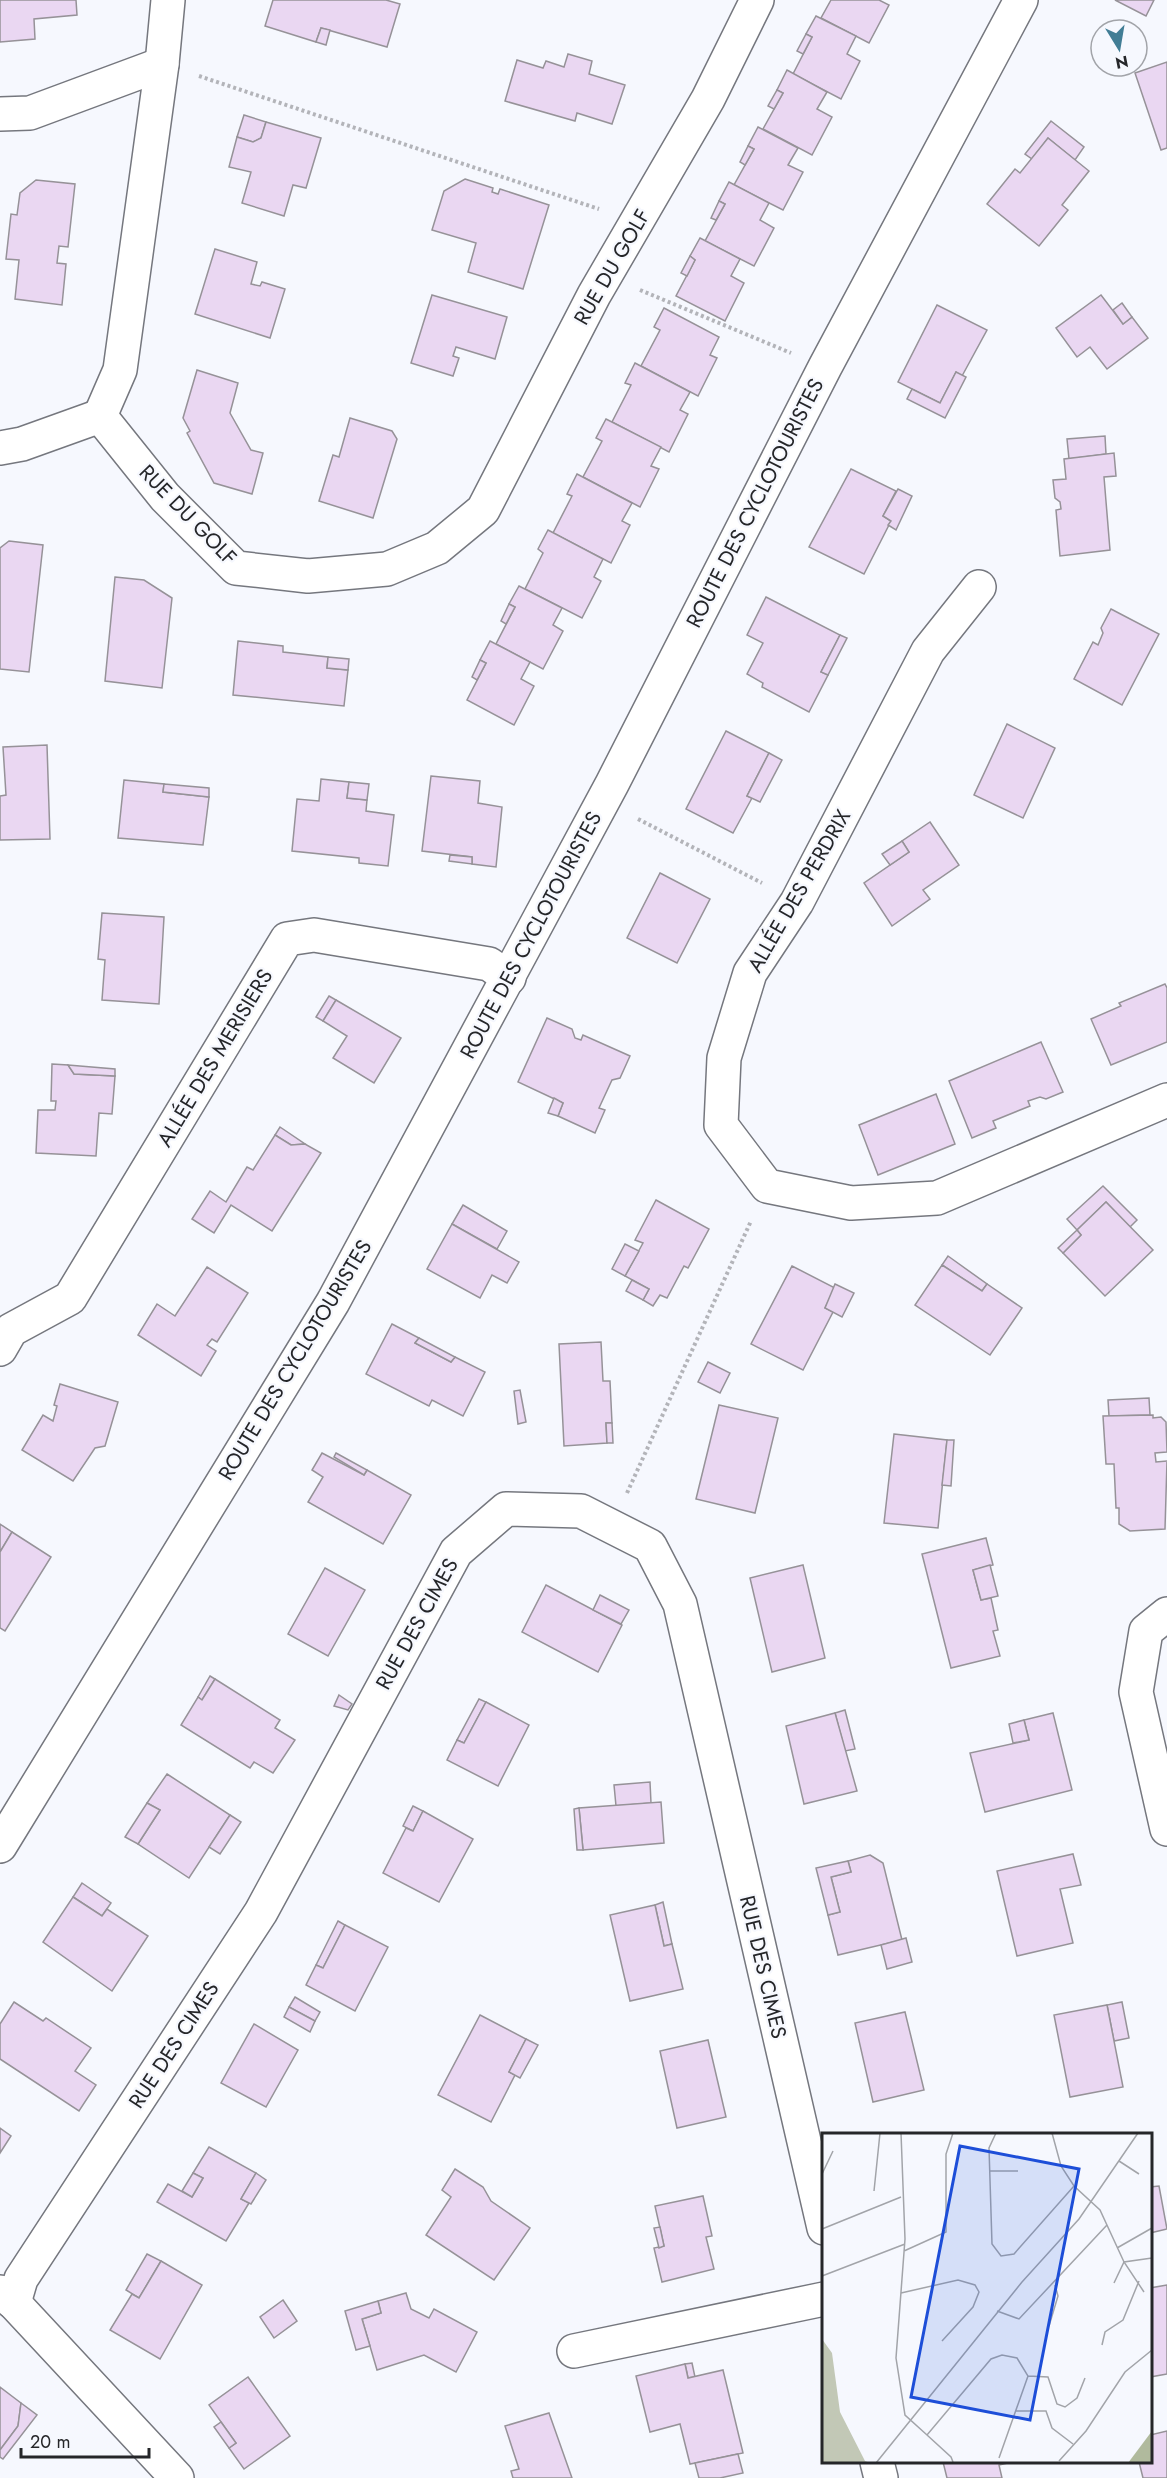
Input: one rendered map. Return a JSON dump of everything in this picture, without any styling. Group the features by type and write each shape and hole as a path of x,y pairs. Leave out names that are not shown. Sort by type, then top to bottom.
{"street":[{"path":"0,448 22,444 100,416 120,370 162,64 168,0"},
{"name":"RUE DU GOLF","path":"100,416 165,498 236,568 308,576 387,568 437,548 483,510 605,276 708,99 757,0"},
{"name":"ROUTE DES CYCLOTOURISTES","path":"0,1846 333,1302 617,774 825,367 1021,0"},
{"path":"0,114 30,113 162,64"},
{"name":"ALLÉE DES PERDRIX","path":"767,1186 721,1125 724,1058 750,973 797,902 928,651 979,588"},
{"name":"ALLÉE DES MERISIERS","path":"4,1329 70,1298 287,939 314,935 489,964 509,978"},
{"path":"767,1186 851,1203 937,1198 1167,1100"},
{"name":"RUE DES CIMES","path":"7,2297 261,1912 456,1552 506,1509 580,1511 650,1546 680,1604 822,2219"},
{"path":"1167,1614 1146,1631 1136,1692 1167,1829"},
{"path":"7,2297 177,2478"},
{"path":"574,2351 822,2299"},
{"path":"877,2463 881,2478"}],"path":[{"path":"162,64 637,222"},
{"path":"605,276 825,367"},
{"path":"634,817 797,902"},
{"path":"612,1526 767,1186"}],"building":[{"path":"0,0 76,0 77,15 34,19 35,39 0,42"},
{"path":"273,0 386,0 400,4 387,47 321,28 316,42 265,26"},
{"path":"831,0 879,0 889,5 869,43 821,18"},
{"path":"1115,0 1154,0 1146,16"},
{"path":"816,16 856,36 847,54 860,61 841,99 793,74 812,37 806,34"},
{"path":"321,28 330,30 326,45 316,42"},
{"path":"806,34 812,37 803,54 797,51"},
{"path":"568,54 592,61 589,74 625,85 612,124 577,113 575,121 505,101 517,60 543,68 546,61 564,67"},
{"path":"1167,62 1167,148 1161,150 1137,78 1149,78 1149,68"},
{"path":"787,70 827,92 817,109 832,117 812,155 763,129 783,93 777,90"},
{"path":"777,90 783,93 774,109 768,106"},
{"path":"244,115 266,122 261,138 253,142 237,137"},
{"path":"1051,121 1084,147 1075,160 1048,138 1032,159 1025,154"},
{"path":"266,122 321,138 306,188 293,185 284,216 242,203 251,172 229,167 237,137 253,142 261,138"},
{"path":"758,127 798,148 788,165 803,172 783,210 734,185 754,149 748,146"},
{"path":"1048,138 1089,171 1062,205 1068,210 1039,246 987,204 1015,169 1020,173"},
{"path":"748,146 754,149 745,165 740,162"},
{"path":"465,179 493,188 492,192 498,194 500,189 549,205 523,289 468,272 476,243 432,230 444,191"},
{"path":"36,180 75,184 68,247 59,246 57,263 66,264 62,305 15,299 19,260 6,259 11,214 17,215 20,193"},
{"path":"729,182 769,203 760,220 774,228 754,266 705,241 725,204 719,201"},
{"path":"719,201 725,204 716,220 711,218"},
{"path":"700,238 740,259 731,276 744,283 725,321 676,296 695,260 690,256"},
{"path":"215,249 257,262 251,284 260,286 262,282 285,289 270,338 195,314"},
{"path":"690,256 695,260 687,276 681,273"},
{"path":"432,295 507,317 495,359 456,347 453,356 459,358 453,376 411,363"},
{"path":"1101,295 1123,324 1132,317 1148,338 1107,369 1090,347 1077,357 1056,328"},
{"path":"1122,303 1132,317 1123,324 1113,310"},
{"path":"937,305 987,330 962,376 956,372 940,403 898,382"},
{"path":"664,308 719,337 710,355 717,358 698,396 641,366 660,330 654,327"},
{"path":"635,363 690,392 680,410 688,414 669,452 612,422 631,385 625,383"},
{"path":"197,370 238,383 230,413 251,450 263,453 252,494 214,483 187,433 190,431 183,418"},
{"path":"956,372 966,377 945,418 907,399 912,389 940,403"},
{"path":"350,418 392,431 397,439 373,518 319,501 333,455 339,457"},
{"path":"606,419 661,447 651,466 659,469 640,507 583,477 602,441 596,438"},
{"path":"1105,436 1106,454 1069,459 1067,439"},
{"path":"1114,453 1116,476 1104,477 1110,550 1060,556 1056,510 1061,509 1060,502 1055,498 1053,480 1066,479 1064,459"},
{"path":"851,469 896,491 883,516 891,521 864,574 809,547"},
{"path":"577,474 632,503 622,521 630,525 611,563 553,533 572,496 567,494"},
{"path":"898,489 912,496 896,530 888,525 891,521 883,516"},
{"path":"548,530 603,559 594,577 601,581 582,618 525,589 543,553 538,549"},
{"path":"9,541 43,545 29,672 0,669 0,548"},
{"path":"115,577 144,580 172,598 162,688 105,681"},
{"path":"519,586 562,608 553,625 563,631 543,669 496,644 515,607 509,604"},
{"path":"766,597 840,635 821,672 828,675 809,712 762,687 763,683 747,674 763,643 747,635"},
{"path":"509,604 515,607 506,624 501,621"},
{"path":"1111,609 1159,634 1122,705 1074,679 1093,642 1098,645 1103,633 1101,628"},
{"path":"840,635 847,638 828,675 821,672"},
{"path":"238,641 283,646 283,652 328,657 327,668 348,670 344,706 233,695"},
{"path":"490,641 530,662 521,679 534,686 514,725 467,700 486,663 480,660"},
{"path":"328,657 349,659 348,670 327,668"},
{"path":"480,660 486,663 477,680 472,677"},
{"path":"1007,724 1055,748 1023,818 974,795"},
{"path":"726,731 769,753 747,796 752,798 733,833 686,809"},
{"path":"47,745 50,839 0,840 0,796 6,795 3,747"},
{"path":"769,753 782,760 760,802 747,796"},
{"path":"431,776 480,781 478,803 502,807 496,867 472,864 472,857 422,851"},
{"path":"321,779 349,782 347,798 367,800 366,811 394,815 388,866 359,863 359,858 292,851 297,799 319,801"},
{"path":"124,780 164,784 163,792 209,797 203,845 118,838"},
{"path":"349,782 369,784 367,800 347,798"},
{"path":"164,784 209,788 209,797 163,792"},
{"path":"930,822 959,865 923,890 930,899 892,926 864,883 909,852 902,841"},
{"path":"902,841 909,852 890,865 882,854"},
{"path":"450,855 472,857 472,864 449,861"},
{"path":"660,873 710,899 677,963 627,938"},
{"path":"102,913 164,917 159,1004 102,1000 105,960 98,959"},
{"path":"1165,984 1167,988 1167,1042 1111,1065 1091,1019 1121,1006 1119,1003"},
{"path":"329,996 336,1000 323,1021 316,1017"},
{"path":"336,1000 401,1038 374,1083 333,1058 347,1036 323,1021"},
{"path":"547,1018 572,1029 575,1038 581,1040 583,1035 630,1056 620,1078 612,1080 599,1108 605,1110 595,1133 558,1116 563,1103 518,1082"},
{"path":"1041,1042 1063,1092 1046,1099 1040,1097 1028,1101 1030,1106 993,1121 996,1128 972,1138 949,1081"},
{"path":"52,1064 68,1065 74,1074 115,1076 112,1114 99,1113 96,1156 36,1153 38,1110 55,1110 56,1101 51,1101"},
{"path":"68,1065 115,1069 115,1076 74,1074"},
{"path":"936,1094 955,1144 878,1175 859,1125"},
{"path":"554,1098 563,1103 558,1116 548,1113"},
{"path":"280,1127 305,1144 291,1145 275,1135"},
{"path":"275,1135 291,1145 305,1144 321,1153 272,1231 231,1205 214,1233 192,1219 210,1191 226,1202 247,1167 253,1170"},
{"path":"1103,1186 1137,1220 1130,1227 1106,1202 1077,1230 1067,1219"},
{"path":"656,1200 709,1229 688,1268 684,1266 667,1298 660,1295 653,1306 643,1300 649,1289 625,1276 643,1243 635,1240"},
{"path":"1106,1202 1153,1250 1105,1296 1063,1253 1081,1235 1077,1230"},
{"path":"463,1205 507,1231 497,1249 452,1224"},
{"path":"452,1224 519,1262 507,1283 492,1275 480,1298 427,1269"},
{"path":"1077,1230 1081,1235 1063,1253 1058,1248"},
{"path":"625,1244 639,1251 625,1276 612,1269"},
{"path":"948,1256 987,1284 982,1291 942,1265"},
{"path":"942,1265 982,1291 987,1284 1022,1308 990,1355 915,1305"},
{"path":"792,1266 835,1288 825,1308 833,1312 803,1370 751,1344"},
{"path":"207,1267 248,1293 217,1342 212,1339 207,1345 216,1351 201,1376 138,1335 157,1304 175,1316"},
{"path":"632,1280 649,1289 643,1300 626,1291"},
{"path":"835,1284 854,1293 842,1317 825,1308"},
{"path":"392,1324 419,1338 415,1343 451,1362 455,1357 485,1372 463,1416 432,1400 429,1406 366,1374"},
{"path":"419,1338 455,1357 451,1362 415,1343"},
{"path":"601,1342 603,1381 610,1381 612,1423 606,1423 607,1443 564,1446 559,1344"},
{"path":"708,1362 730,1373 720,1393 698,1382"},
{"path":"60,1384 118,1402 105,1446 95,1448 73,1481 22,1450 43,1415 53,1421 57,1406 54,1405"},
{"path":"520,1390 526,1422 518,1424 514,1391"},
{"path":"1149,1398 1150,1415 1109,1416 1108,1400"},
{"path":"719,1405 778,1418 755,1513 696,1499"},
{"path":"1153,1415 1153,1418 1161,1417 1166,1422 1167,1452 1155,1453 1156,1462 1167,1461 1165,1529 1130,1531 1119,1524 1114,1464 1106,1464 1103,1416"},
{"path":"606,1423 612,1423 613,1443 607,1443"},
{"path":"894,1434 947,1440 938,1528 884,1523"},
{"path":"947,1440 954,1440 951,1486 942,1485"},
{"path":"322,1453 364,1475 367,1470 411,1495 383,1544 308,1502 323,1477 312,1470"},
{"path":"336,1453 367,1470 364,1475 334,1457"},
{"path":"0,1524 12,1532 0,1552"},
{"path":"12,1532 51,1557 5,1631 0,1628 0,1552"},
{"path":"986,1538 993,1565 973,1570 981,1600 991,1598 998,1630 993,1631 1000,1656 951,1668 922,1554"},
{"path":"803,1565 825,1658 772,1672 750,1578"},
{"path":"990,1565 998,1596 981,1600 973,1570"},
{"path":"325,1568 365,1590 328,1656 288,1634"},
{"path":"546,1585 622,1625 598,1672 522,1632"},
{"path":"600,1595 629,1610 621,1624 593,1610"},
{"path":"210,1676 215,1679 202,1700 198,1697"},
{"path":"215,1679 280,1720 275,1728 295,1740 273,1773 254,1762 250,1768 181,1725 198,1697 202,1700"},
{"path":"339,1695 352,1704 348,1710 334,1706"},
{"path":"479,1699 486,1702 464,1743 457,1740"},
{"path":"486,1702 529,1725 498,1786 447,1760 457,1740 464,1743"},
{"path":"845,1710 855,1749 845,1751 835,1713"},
{"path":"835,1713 857,1791 804,1804 786,1726"},
{"path":"1053,1713 1072,1790 985,1812 970,1753 1029,1740 1024,1720"},
{"path":"1024,1720 1029,1740 1013,1743 1009,1724"},
{"path":"167,1774 230,1815 189,1878 138,1844 160,1810 147,1803"},
{"path":"650,1782 651,1803 616,1806 614,1785"},
{"path":"661,1802 664,1843 583,1850 579,1808"},
{"path":"147,1803 160,1810 138,1844 125,1837"},
{"path":"413,1806 423,1811 413,1831 403,1826"},
{"path":"579,1808 583,1850 577,1850 574,1809"},
{"path":"423,1811 473,1839 439,1902 383,1873 406,1828 413,1831"},
{"path":"230,1815 241,1822 220,1854 209,1847"},
{"path":"1073,1854 1081,1885 1060,1889 1073,1943 1017,1956 997,1871"},
{"path":"870,1855 883,1863 902,1940 838,1955 828,1915 840,1912 831,1877 851,1872 848,1861"},
{"path":"848,1861 851,1872 831,1877 840,1912 828,1915 816,1868"},
{"path":"82,1883 111,1903 102,1916 73,1897"},
{"path":"73,1897 102,1916 107,1909 148,1936 112,1991 43,1942"},
{"path":"663,1902 672,1944 664,1946 655,1905"},
{"path":"655,1905 664,1946 672,1944 683,1989 630,2001 610,1915"},
{"path":"338,1921 345,1925 323,1968 316,1965"},
{"path":"345,1925 388,1947 355,2011 306,1985 316,1965 323,1968"},
{"path":"906,1938 912,1962 887,1969 881,1945"},
{"path":"295,1997 320,2012 315,2021 289,2007"},
{"path":"14,2002 43,2021 46,2018 91,2048 75,2071 96,2085 79,2111 0,2059 0,2024"},
{"path":"1122,2002 1129,2038 1114,2041 1107,2005"},
{"path":"1107,2005 1123,2087 1070,2097 1054,2015"},
{"path":"289,2007 315,2021 310,2032 284,2017"},
{"path":"905,2012 924,2090 873,2102 855,2023"},
{"path":"480,2015 526,2039 509,2072 515,2075 491,2122 438,2095"},
{"path":"254,2024 298,2050 266,2107 221,2083"},
{"path":"526,2039 538,2045 520,2078 509,2072"},
{"path":"708,2040 726,2117 677,2128 660,2051"},
{"path":"0,2128 11,2136 0,2153"},
{"path":"209,2147 256,2173 241,2199 249,2203 226,2241 157,2202 168,2184 192,2197 203,2178 193,2173"},
{"path":"455,2169 483,2187 491,2201 530,2228 494,2280 426,2235 451,2197 442,2190"},
{"path":"193,2173 203,2178 192,2197 182,2191"},
{"path":"256,2173 266,2180 251,2204 241,2199"},
{"path":"1159,2186 1167,2229 1152,2233 1152,2187"},
{"path":"703,2196 712,2236 706,2237 714,2269 662,2282 654,2248 664,2246 655,2206"},
{"path":"660,2227 664,2246 659,2248 654,2228"},
{"path":"147,2254 161,2261 139,2298 126,2290"},
{"path":"161,2261 202,2285 160,2359 110,2330 132,2294 139,2298"},
{"path":"1167,2285 1167,2374 1152,2377 1152,2288"},
{"path":"406,2293 411,2309 429,2318 434,2309 477,2332 456,2372 424,2355 377,2370 362,2319 381,2313 378,2301"},
{"path":"283,2300 297,2321 274,2338 260,2317"},
{"path":"378,2301 381,2313 362,2319 370,2346 356,2350 345,2311"},
{"path":"692,2363 695,2377 688,2378 685,2364"},
{"path":"685,2364 688,2378 723,2370 743,2453 690,2464 680,2424 650,2432 636,2376"},
{"path":"248,2377 290,2436 244,2469 229,2448 236,2443 209,2405"},
{"path":"0,2387 21,2403 18,2426 0,2450"},
{"path":"21,2403 37,2415 3,2459 0,2457 0,2450 18,2426"},
{"path":"549,2413 572,2478 513,2478 511,2471 519,2469 505,2426"},
{"path":"221,2422 236,2443 229,2448 214,2427"},
{"path":"1167,2431 1167,2478 1143,2478 1139,2463 1152,2463 1152,2435"},
{"path":"738,2454 743,2473 720,2478 699,2478 695,2463"},
{"path":"943,2463 1008,2463 999,2465 1002,2478 947,2478"}]}
